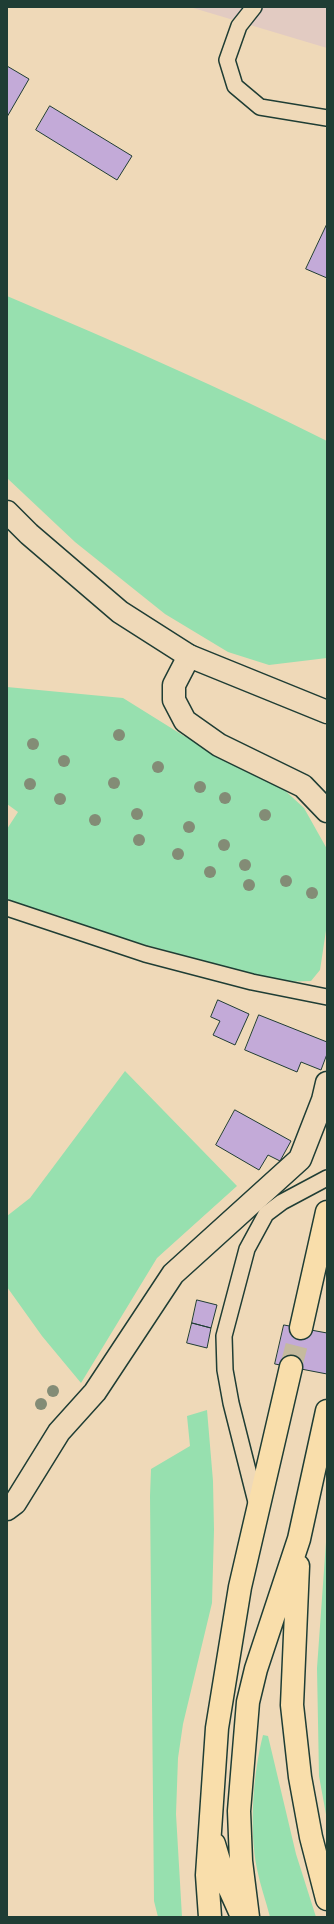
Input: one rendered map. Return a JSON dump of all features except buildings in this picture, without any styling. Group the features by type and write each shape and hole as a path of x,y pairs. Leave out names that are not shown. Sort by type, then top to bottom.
{"highway":[{"path":"300,1328 327,1212"},
{"path":"210,1917 207,1875 217,1728 240,1587 291,1367"},
{"path":"248,1917 241,1861 239,1811 248,1702 256,1669 299,1539 327,1411"},
{"path":"299,1539 292,1705 300,1777 308,1822 327,1899"},
{"path":"210,1831 223,1874 243,1917"}],"street":[{"path":"7,512 29,534 120,612 189,656 327,712"},
{"path":"189,656 174,685 174,700 186,722 219,744 303,786 327,811"},
{"path":"7,1509 15,1503 59,1432 95,1392 173,1274 300,1159 323,1100 327,1084"}],"lane":[{"path":"254,7 239,26 227,60 235,86 260,107 327,118"},
{"path":"7,908 145,954 252,982 327,997"},
{"path":"258,1507 230,1403 225,1370 224,1336 247,1249 266,1214 282,1202 327,1178"}],"shaded area":[{"path":"190,7 327,7 327,48"}],"green space":[{"path":"7,296 208,384 327,441 327,658 269,665 228,652 165,614 75,542 7,478"},
{"path":"7,687 123,698 184,736 280,786 304,808 327,849 327,924 320,970 311,981 283,982 64,923 66,918 7,900 7,829 18,812 7,804"},
{"path":"125,1071 237,1186 157,1258 81,1383 42,1336 7,1287 7,1216 30,1198"},
{"path":"207,1410 213,1481 214,1530 212,1603 183,1724 178,1758 176,1814 182,1917 158,1917 154,1901 151,1469 190,1446 187,1416"},
{"path":"327,1528 327,1820 319,1776 317,1668"},
{"path":"263,1735 268,1736 296,1854 316,1917 270,1917 258,1875 253,1837 253,1802 257,1767"}],"tunnel":[{"path":"291,1367 301,1328"}]}
